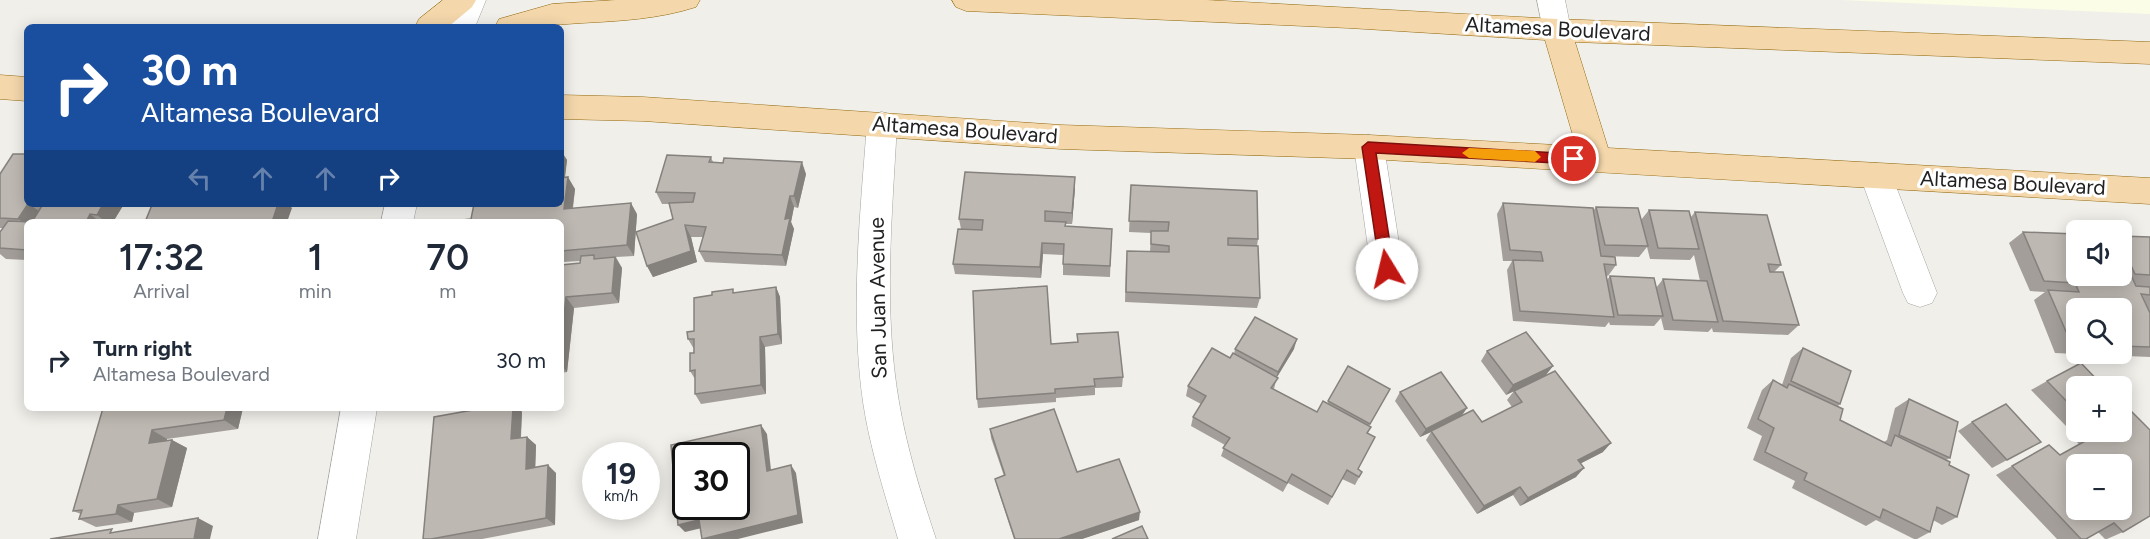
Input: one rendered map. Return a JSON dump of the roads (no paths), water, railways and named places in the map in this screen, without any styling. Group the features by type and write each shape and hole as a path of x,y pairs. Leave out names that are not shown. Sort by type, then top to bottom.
{"main road":[{"path":"433,24 462,0"},
{"path":"516,24 564,12 628,10 686,0"},
{"name":"Altamesa Boulevard","path":"966,0 1337,17 1557,30 2150,53"},
{"path":"1557,30 1596,160"},
{"path":"0,87 24,88"},
{"name":"Altamesa Boulevard","path":"564,107 643,109 1061,138 1368,147 2150,191"}],"street":[{"path":"462,24 472,0"},
{"path":"1551,0 1557,30"},
{"name":"San Juan Avenue","path":"882,124 874,246 874,329 881,402 899,483 916,539"},
{"path":"1368,147 1387,269"},
{"path":"1876,176 1920,292"},
{"path":"337,539 358,411"}]}
